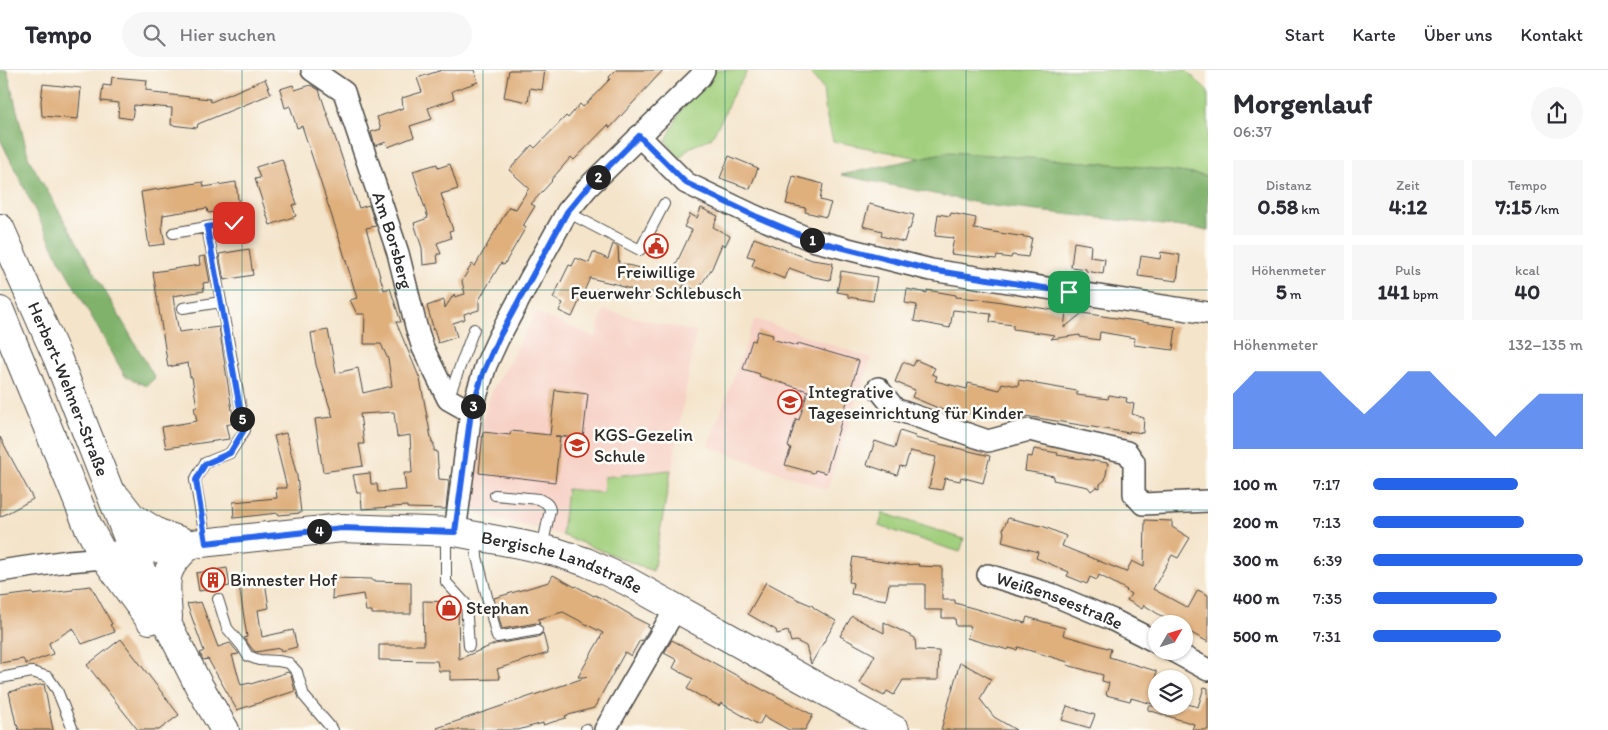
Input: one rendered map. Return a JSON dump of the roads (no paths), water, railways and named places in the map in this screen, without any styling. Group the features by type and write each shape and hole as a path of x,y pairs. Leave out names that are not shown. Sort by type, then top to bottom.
{"main road":[{"name":"Herbert-Wehner-Straße","path":"0,228 57,357 147,584 199,686"},
{"name":"Herbert-Wehner-Straße","path":"0,311 88,526 105,558 199,686"},
{"path":"111,492 132,517 158,533 198,544"},
{"name":"Bergische Landstraße","path":"105,558 133,551 164,547 342,528 459,533 542,549 586,562 628,581 895,730"},
{"path":"169,626 167,575 176,557 198,544"},
{"path":"199,686 224,730"}],"street":[{"path":"298,70 303,70"},
{"name":"Am Borsberg","path":"312,70 344,92 398,253 416,326 448,400"},
{"path":"459,533 471,412 483,373 498,339 567,212 587,188 700,77 704,70"},
{"path":"639,136 686,183 755,216 812,240 931,270 1208,313"},
{"path":"878,388 896,410 988,441 1029,430 1127,452 1134,462 1134,494 1143,504 1208,501"},
{"path":"448,400 471,412"},
{"path":"0,571 68,561 105,558"},
{"name":"Weißenseestraße","path":"988,575 1051,594 1113,620 1148,638"},
{"path":"606,730 676,608"},
{"path":"1190,660 1208,670"}],"lane":[{"path":"567,212 640,250 664,204"},
{"path":"173,233 234,223"},
{"path":"198,544 196,480 205,464 230,453 244,430 207,227"},
{"path":"183,308 221,302"},
{"path":"448,400 474,329"},
{"path":"495,494 539,499 550,506 542,549"},
{"path":"459,533 477,557 497,637 537,630"},
{"path":"459,533 446,582 466,604 469,646"},
{"path":"218,599 227,628 248,656 259,660 278,661 289,664 297,672 304,696 333,730"},
{"path":"0,678 32,672 48,677 57,690 73,730"}],"place":[{"name":"Freiwillige Feuerwehr Schlebusch","path":"656,246"},
{"name":"Integrative Tageseinrichtung für Kinder","path":"790,402"},
{"name":"KGS-Gezelin Schule","path":"577,445"},
{"name":"Binnester Hof","path":"213,580"},
{"name":"Stephan","path":"449,608"}]}
